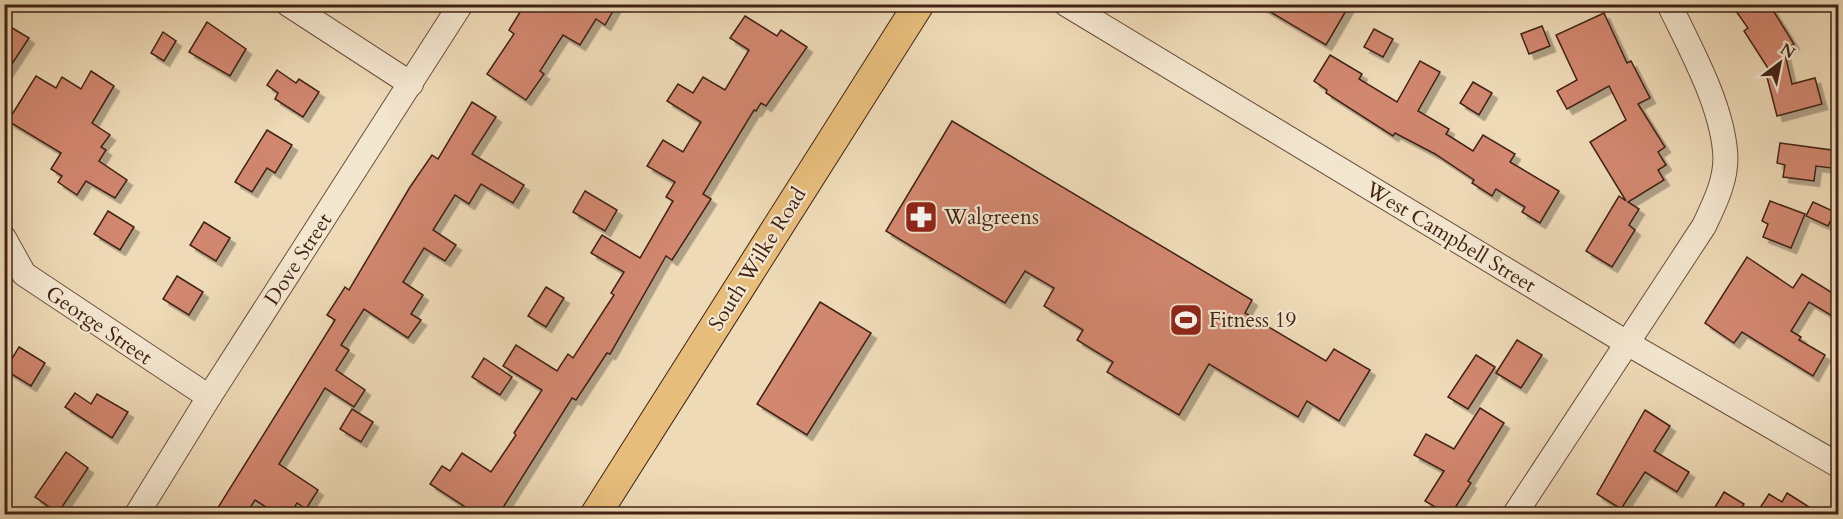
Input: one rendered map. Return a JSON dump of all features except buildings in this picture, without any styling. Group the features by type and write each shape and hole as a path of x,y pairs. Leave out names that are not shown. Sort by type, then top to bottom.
{"main road":[{"name":"South Wilke Road","path":"596,514 919,4"}],"street":[{"path":"288,4 411,84"},
{"name":"Dove Street","path":"137,514 460,4"},
{"name":"West Campbell Street","path":"1066,4 1627,343 1839,465"},
{"path":"1515,514 1704,226 1719,192 1726,152 1716,113 1695,57 1670,4"},
{"name":"George Street","path":"4,238 24,274 209,397"}],"place":[{"name":"Walgreens","path":"921,217"},
{"name":"Fitness 19","path":"1186,320"}]}
